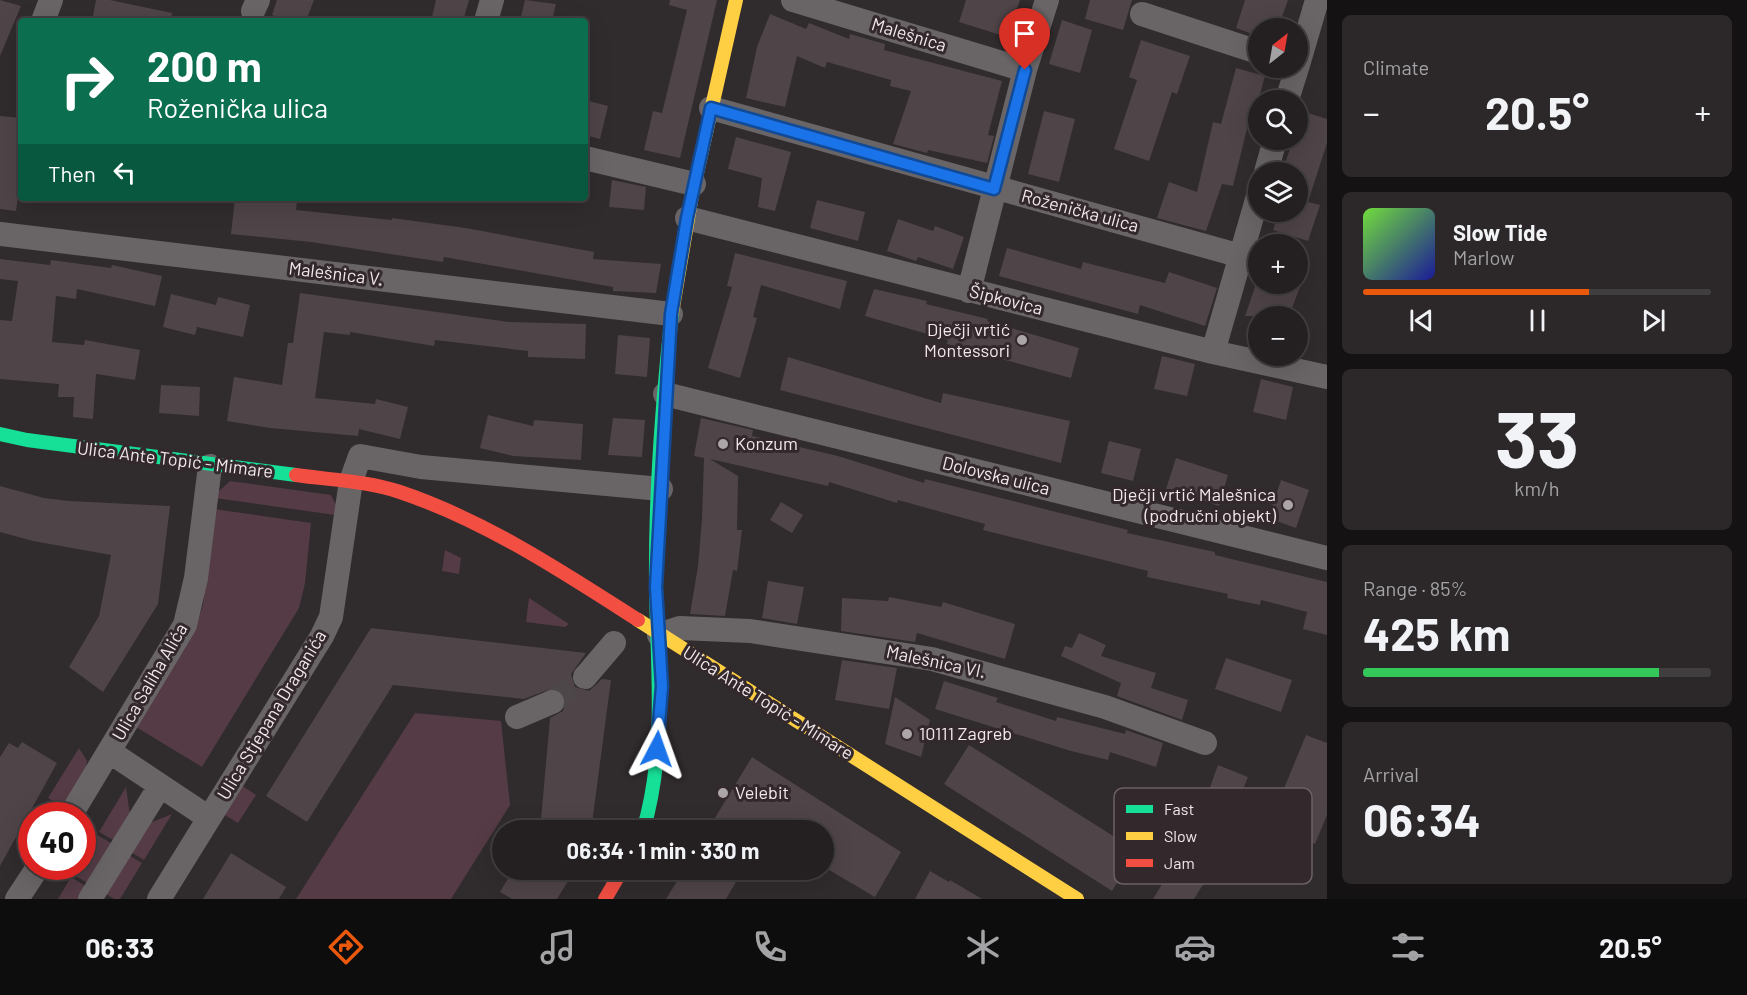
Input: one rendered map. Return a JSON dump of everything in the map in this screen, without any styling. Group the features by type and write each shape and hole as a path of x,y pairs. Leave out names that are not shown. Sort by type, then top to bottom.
{"street":[{"path":"44,18 51,0"},
{"path":"487,18 492,0"},
{"path":"647,820 656,770 662,686 656,587 671,314 694,184 736,0"},
{"name":"Malešnica","path":"793,0 1025,70"},
{"path":"969,291 1025,70 1047,0"},
{"path":"1308,30 1317,0"},
{"path":"1142,14 1248,49"},
{"name":"Roženička ulica","path":"711,108 994,189 1241,256"},
{"path":"588,159 694,184"},
{"name":"Šipkovica","path":"687,218 1213,352 1327,377"},
{"path":"1213,352 1251,222"},
{"name":"Malešnica V.","path":"0,234 671,314"},
{"name":"Dolovska ulica","path":"665,394 1327,558"},
{"name":"Ulica Ante Topić - Mimare","path":"0,434 27,441 210,466 351,482 400,492 504,538 545,561 1066,896"},
{"path":"351,482 360,456 421,467 661,489"},
{"name":"Ulica Saliha Alića","path":"79,802 185,625 196,578 210,466"},
{"name":"Ulica Stjepana Draganića","path":"159,899 322,636 331,617 351,482"},
{"name":"Malešnica VI.","path":"659,635 680,628 750,631 932,659 1105,707 1205,743"},
{"path":"585,677 614,643"},
{"path":"517,717 552,702"},
{"path":"110,752 209,818"},
{"path":"90,899 160,786"},
{"path":"17,899 29,880"},
{"path":"605,899 616,880"}],"shaded area":[{"path":"230,481 331,495 336,505 335,515 215,498"},
{"path":"214,509 311,523 305,583 299,608 202,767 136,727 197,624 203,605"},
{"path":"445,550 461,558 459,574 442,571"},
{"path":"529,598 569,624 565,627 526,622"},
{"path":"415,713 501,721 510,805 501,820 492,820 492,834 451,899 296,899"},
{"path":"79,748 87,761 86,771 66,802 55,802 48,798"},
{"path":"241,785 256,795 238,823 223,814"},
{"path":"126,787 130,815 115,841 99,832"},
{"path":"172,814 144,860 129,851 145,825"},
{"path":"97,835 113,844 96,872"},
{"path":"127,854 142,863 120,899 114,899 103,892"},
{"path":"69,880 76,880 87,887 79,899 58,899"}],"building":[{"path":"0,0 21,6 0,56"},
{"path":"96,0 110,0 172,13 171,18 93,18"},
{"path":"277,0 314,0 307,18 280,18 272,15"},
{"path":"436,0 469,0 464,18 432,18"},
{"path":"525,0 556,4 553,18 521,18"},
{"path":"670,0 717,0 680,158 644,150 653,111 662,113 687,10 669,5"},
{"path":"966,0 1020,0 1007,37 959,22"},
{"path":"1090,0 1132,0 1123,30 1085,19"},
{"path":"1245,0 1288,0 1282,18 1248,18 1248,32 1236,28"},
{"path":"770,14 806,29 809,23 849,39 850,34 885,44 884,50 1002,81 988,135 994,136 987,163 928,150 927,153 893,144 911,91 890,86 891,80 827,62 825,68 797,56 785,107 746,98 757,47"},
{"path":"1062,20 1092,30 1080,73 1049,64"},
{"path":"1141,40 1190,56 1177,94 1172,92 1149,161 1114,149 1137,80 1129,77"},
{"path":"1236,68 1248,71 1248,78 1264,78 1261,90 1248,90 1248,124 1233,186 1222,184 1206,231 1157,218 1169,182 1197,192 1213,122 1221,124"},
{"path":"588,101 608,106 600,139 588,136"},
{"path":"1044,111 1075,119 1059,182 1028,174"},
{"path":"1308,113 1327,119 1327,143 1308,202 1308,162 1285,162 1290,150 1308,150"},
{"path":"0,116 18,118 16,211 0,209"},
{"path":"736,137 791,152 775,211 758,207 762,178 728,169"},
{"path":"612,180 646,187 644,210 609,207"},
{"path":"817,200 865,212 858,241 810,228"},
{"path":"235,201 297,201 296,210 392,220 392,218 466,228 594,252 593,259 661,264 656,293 613,291 613,287 444,257 443,262 311,242 231,234"},
{"path":"1308,202 1320,205 1308,241 1308,234 1286,234 1273,230 1276,222 1308,222"},
{"path":"898,219 933,231 935,226 964,237 953,269 918,257 916,261 887,251"},
{"path":"1007,248 1081,269 1083,262 1165,283 1169,272 1217,288 1205,326 1140,305 1138,314 999,276"},
{"path":"735,253 847,281 840,309 761,285 753,317 757,318 740,378 708,368 732,287 727,286"},
{"path":"0,259 50,265 51,260 111,268 112,265 162,276 155,306 77,289 76,299 56,296 52,342 84,345 85,340 140,350 135,380 96,374 93,419 73,417 74,397 58,397 59,384 0,379 0,320 12,321 18,281 0,279"},
{"path":"874,289 927,301 926,304 988,319 987,321 1079,348 1071,378 947,344 948,340 865,316"},
{"path":"300,293 509,322 586,324 585,359 528,357 528,351 435,340 434,346 350,332 350,335 324,332 315,398 375,404 376,399 408,407 400,439 359,429 358,436 270,428 227,421 234,377 282,385 288,343 293,343"},
{"path":"171,294 216,305 218,297 250,305 243,337 197,327 195,335 163,327"},
{"path":"1253,294 1297,294 1293,306 1248,306"},
{"path":"618,335 650,338 647,377 615,374"},
{"path":"1162,356 1195,364 1187,396 1154,389"},
{"path":"788,357 941,403 943,393 1070,421 1061,463 780,390"},
{"path":"1261,379 1293,387 1286,420 1253,412"},
{"path":"161,385 200,387 199,416 159,413"},
{"path":"488,415 533,426 534,420 583,424 581,460 513,456 480,448"},
{"path":"613,418 645,420 642,457 608,455"},
{"path":"701,418 753,430 752,436 838,456 924,483 925,479 1128,530 1127,533 1215,552 1215,555 1327,582 1327,635 1303,629 1307,612 1261,600 1260,605 1227,598 1228,594 1147,577 1148,571 983,530 985,524 898,500 897,503 829,482 828,486 710,459 738,476 737,530 742,530 737,571 733,570 725,616 690,614 698,566 702,519 704,458 694,456"},
{"path":"1109,441 1141,449 1133,481 1101,473"},
{"path":"1176,458 1228,475 1219,506 1166,489"},
{"path":"1281,480 1309,490 1296,528 1268,518"},
{"path":"0,486 44,498 69,501 170,506 158,604 103,692 69,667 99,616 111,555 33,541 0,532"},
{"path":"781,502 803,515 792,533 770,520"},
{"path":"768,581 804,587 797,624 762,618"},
{"path":"889,597 941,607 943,602 1015,624 1005,659 917,633 915,642 841,631 842,598 888,601"},
{"path":"371,628 586,653 571,674 575,687 589,691 602,679 611,680 592,820 541,820 550,718 563,711 566,703 561,691 553,688 524,699 393,685 307,822 266,796"},
{"path":"1079,633 1106,645 1101,656 1156,673 1151,688 1188,700 1182,720 1117,696 1121,683 1061,656 1065,646 1072,648"},
{"path":"1226,658 1292,680 1281,712 1215,689"},
{"path":"842,660 897,668 889,709 835,700"},
{"path":"944,681 998,698 996,702 1056,721 1057,717 1125,734 1126,730 1163,743 1156,767 1110,752 1108,760 1071,751 935,709"},
{"name":"10111 Zagreb","path":"895,697 930,720 921,757 885,744"},
{"path":"1306,735 1327,743 1327,815 1315,844 1312,843 1312,788 1284,788"},
{"path":"22,742 57,763 35,802 18,802 18,833 0,866 0,757 9,743 18,748"},
{"path":"969,745 1114,836 1114,884 1116,884 1112,891 944,784"},
{"path":"752,757 901,852 875,897 834,873 834,820 714,820"},
{"path":"1218,765 1248,777 1244,788 1210,788"},
{"path":"231,853 286,887 279,899 203,899"},
{"path":"930,871 949,882 950,880 982,899 915,899"},
{"path":"507,880 569,880 557,899 512,899 500,892"},
{"path":"678,880 737,880 726,899 666,899"},
{"path":"1162,884 1203,884 1194,899 1153,899"}],"tunnel":[{"path":"552,702 585,677"}],"traffic: fast":[{"path":"646,820 658,740 656,586 658,484 672,313"},
{"path":"0,434 27,440 296,475"}],"traffic: slow":[{"path":"672,313 692,195 736,0"},
{"path":"638,620 1077,899"}],"traffic: jam":[{"path":"296,475 375,485 400,492 463,517 523,549 638,620"},
{"path":"605,899 616,880"}],"place":[{"name":"Dječji vrtić Montessori","path":"1022,340"},
{"name":"Konzum","path":"723,444"},
{"name":"Dječji vrtić Malešnica (područni objekt)","path":"1288,505"},
{"name":"10111 Zagreb","path":"907,734"},
{"name":"Velebit","path":"723,793"}],"route":[{"path":"657,749 662,686 656,587 671,314 687,218 711,108 994,189 1025,70"}]}
